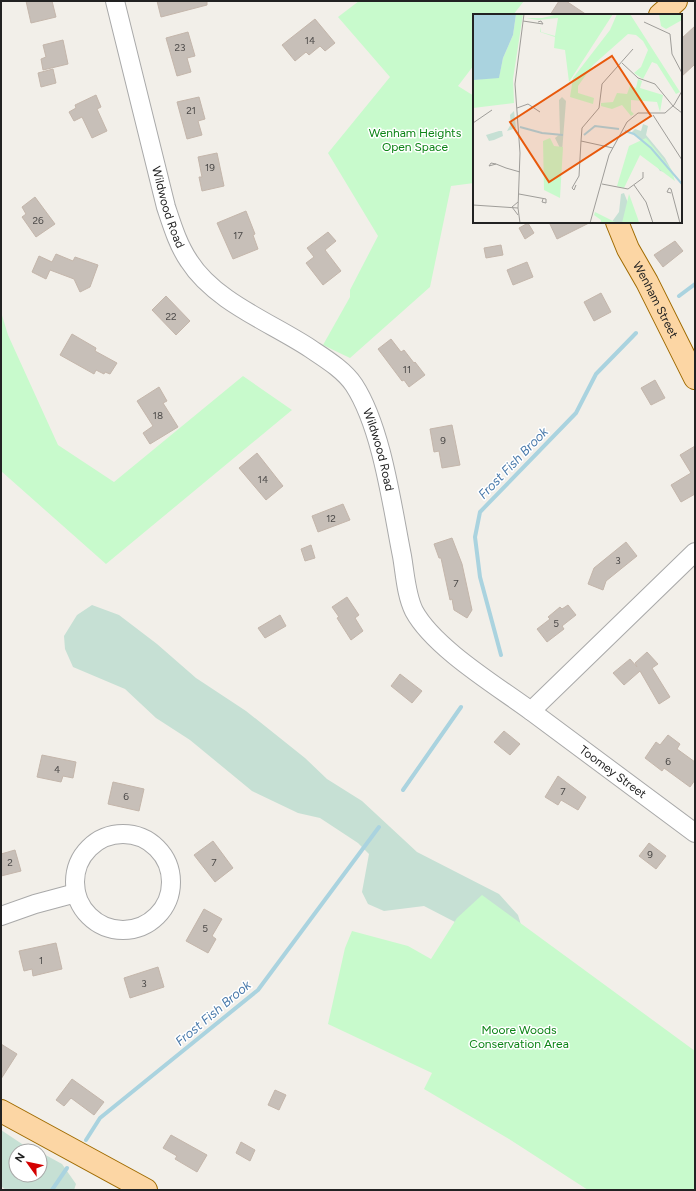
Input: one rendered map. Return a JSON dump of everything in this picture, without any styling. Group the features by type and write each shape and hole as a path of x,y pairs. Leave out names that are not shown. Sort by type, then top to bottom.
{"main road":[{"path":"661,14 676,1"},
{"name":"Wenham Street","path":"617,223 628,248 647,282 695,378"},
{"path":"1,1112 146,1190"}],"street":[{"name":"Wildwood Road","path":"115,1 166,207 176,237 189,262 207,282 224,296 301,342 327,360 354,384 364,403 375,433 388,481 409,594 414,610 429,631 449,650 531,711"},
{"path":"531,711 695,552"},
{"name":"Toomey Street","path":"531,711 695,833"},
{"path":"120,834 136,836 151,843 162,854 170,869 171,885 168,899 162,911 152,921 140,928 113,930 100,925 89,917 81,906 76,893 75,876 80,860 90,847 104,838 120,834"},
{"path":"1,916 36,904 76,893"}],"green space":[{"name":"Wenham Heights Open Space","path":"359,1 524,1 514,14 473,14 473,66 458,86 473,95 473,183 451,186 430,287 350,358 323,345 350,297 350,290 378,236 328,153 390,77 338,17"},
{"path":"1,312 8,335 58,445 114,482 243,376 292,410 106,564 1,471"},
{"path":"92,605 119,615 157,644 196,678 246,711 305,758 327,779 362,801 417,852 499,894 518,915 522,928 484,937 424,906 384,911 368,904 362,892 369,854 358,843 320,818 298,813 252,791 190,740 156,718 125,689 73,667 65,649 64,636 77,615"},
{"name":"Moore Woods Conservation Area","path":"482,895 695,1051 695,1190 588,1190 509,1139 424,1089 432,1073 328,1024 345,948 352,931 408,946 431,959 457,918"},
{"path":"1,1130 20,1143 8,1143 8,1183 48,1183 48,1156 62,1164 76,1184 74,1190 6,1190 1,1186"}],"building":[{"path":"26,1 52,1 56,17 31,23"},
{"path":"157,1 207,1 207,5 161,17"},
{"path":"559,1 566,1 586,14 551,14"},
{"path":"315,19 335,43 325,51 320,46 309,55 306,52 295,61 282,45"},
{"path":"695,26 695,64 682,76 682,38"},
{"path":"188,32 195,56 187,58 191,72 177,76 166,38"},
{"path":"63,40 68,64 43,70 41,59 46,57 43,45"},
{"path":"53,69 56,83 41,87 38,73"},
{"path":"96,95 101,107 97,109 107,131 92,138 82,117 74,121 69,112 76,108 75,105"},
{"path":"199,97 205,119 198,121 202,135 187,139 177,102"},
{"path":"217,153 224,186 202,191 199,177 202,177 198,157"},
{"path":"35,197 55,224 36,237 22,217 26,214 22,207"},
{"path":"246,211 255,234 253,235 258,249 233,259 217,223"},
{"path":"528,223 534,233 525,239 519,228"},
{"path":"549,223 589,223 557,239"},
{"path":"328,232 336,241 325,250 341,271 323,285 306,263 314,257 307,248"},
{"path":"675,241 683,251 663,267 654,255"},
{"path":"501,245 503,255 486,258 484,248"},
{"path":"56,254 73,261 75,257 98,265 90,287 80,292 74,279 50,270 46,279 32,272 39,256 52,262"},
{"path":"527,262 533,277 513,285 507,270"},
{"path":"601,293 611,312 594,321 584,302"},
{"path":"166,296 190,321 176,335 152,310"},
{"path":"72,334 96,348 95,351 117,363 110,374 105,372 104,374 96,370 94,374 60,355"},
{"path":"391,339 401,352 404,350 425,375 409,387 404,380 402,381 378,349"},
{"path":"655,380 665,398 651,405 641,388"},
{"path":"159,387 167,401 163,403 178,427 150,444 143,433 153,426 137,401"},
{"path":"452,425 460,465 442,468 439,451 434,452 430,429"},
{"path":"695,446 695,494 681,502 671,485 691,473 680,455"},
{"path":"257,453 283,486 266,500 239,468"},
{"path":"343,504 350,520 318,532 312,516"},
{"path":"452,538 462,564 472,610 467,618 454,610 452,599 450,600 441,558 439,558 434,544"},
{"path":"626,542 637,556 606,581 603,590 588,584 594,568"},
{"path":"311,545 315,558 305,561 301,549"},
{"path":"347,597 359,615 355,618 363,631 351,640 332,607"},
{"path":"568,605 576,615 562,626 564,629 547,642 537,629 550,619 548,617 560,607 562,609"},
{"path":"280,615 286,626 265,638 258,628"},
{"path":"647,652 658,664 652,668 670,697 659,704 640,671 624,685 613,673 630,659 637,667 635,663"},
{"path":"400,674 422,691 412,703 391,686"},
{"path":"504,731 520,744 510,755 494,742"},
{"path":"668,735 680,744 677,749 695,762 695,780 690,787 664,768 662,771 645,758 656,742 660,745"},
{"path":"42,755 76,762 73,778 63,776 61,782 37,777"},
{"path":"558,776 586,797 578,810 561,800 558,805 545,797"},
{"path":"113,782 144,789 139,811 108,804"},
{"path":"213,841 233,868 215,882 194,855"},
{"path":"649,843 666,856 656,869 639,856"},
{"path":"15,850 21,871 1,876 1,854"},
{"path":"204,909 222,919 212,936 216,939 208,953 186,941"},
{"path":"56,943 62,969 33,976 32,969 24,971 19,951"},
{"path":"158,967 164,987 130,998 124,978"},
{"path":"1,1044 17,1054 1,1079"},
{"path":"72,1079 104,1102 94,1115 71,1098 64,1106 56,1100"},
{"path":"275,1090 286,1095 279,1110 268,1105"},
{"path":"171,1135 207,1155 197,1172 175,1159 177,1156 163,1148"},
{"path":"241,1142 255,1150 250,1161 236,1153"}],"waterway":[{"name":"Frost Fish Brook","path":"679,296 695,284"},
{"name":"Frost Fish Brook","path":"501,655 480,577 475,537 480,512 576,413 596,374 636,333"},
{"name":"Frost Fish Brook","path":"403,790 461,707"},
{"name":"Frost Fish Brook","path":"86,1140 100,1118 258,990 379,827"},
{"name":"Frost Fish Brook","path":"52,1190 67,1168"}]}
